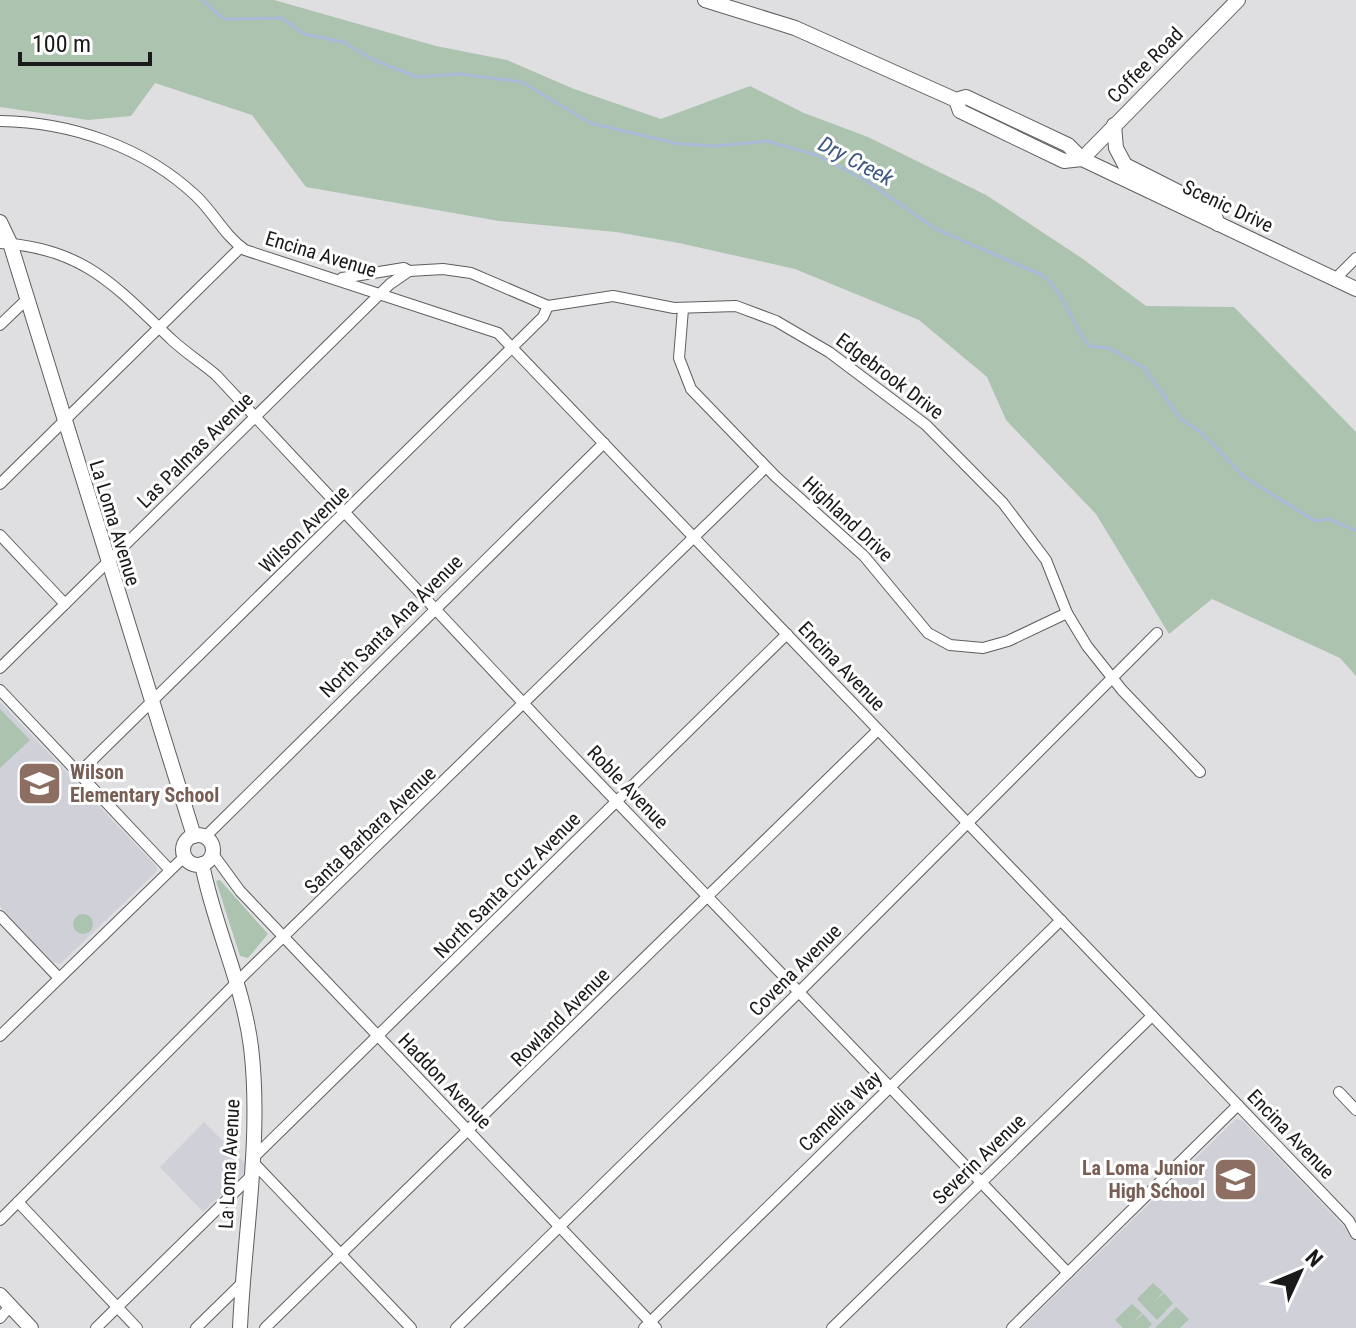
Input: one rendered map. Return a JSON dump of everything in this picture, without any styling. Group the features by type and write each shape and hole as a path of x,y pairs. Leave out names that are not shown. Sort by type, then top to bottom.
{"main road":[{"name":"Scenic Drive","path":"705,0 795,28 956,100 960,111 1064,161 1082,159 1356,289"},
{"name":"Coffee Road","path":"1082,159 1238,0"},
{"path":"1114,125 1116,148 1125,165 1212,209 1218,224"},
{"name":"La Loma Avenue","path":"0,222 150,703 200,836"},
{"path":"200,836 211,842 207,859 190,862 185,856 184,846 200,836"},
{"name":"La Loma Avenue","path":"207,859 253,1063 251,1160 240,1328"},
{"path":"5,1301 31,1328"}],"street":[{"path":"0,121 67,129 137,155 199,198 213,219 241,247 0,484"},
{"name":"Roble Avenue","path":"5,243 47,249 83,262 113,282 161,329 216,375 524,704 1068,1273"},
{"name":"Encina Avenue","path":"241,247 492,328 1238,1105 1354,1219 1356,1234"},
{"path":"1335,279 1356,258"},
{"path":"338,278 404,268 409,271 443,269 471,273 548,306"},
{"path":"381,292 409,271"},
{"name":"Las Palmas Avenue","path":"0,668 381,292"},
{"name":"Edgebrook Drive","path":"548,306 622,296 683,309 725,305 749,309 814,342 881,388 953,450 1012,514 1046,560 1067,613 1111,678 1200,772"},
{"path":"0,325 25,301"},
{"name":"Wilson Avenue","path":"79,773 544,316 548,306"},
{"name":"Highland Drive","path":"683,309 679,358 687,382 766,467 886,579 923,629 957,647 983,648 1008,641 1067,613"},
{"name":"North Santa Ana Avenue","path":"200,836 604,443"},
{"name":"Santa Barbara Avenue","path":"0,1220 283,937 766,467"},
{"path":"0,535 65,604"},
{"name":"Covena Avenue","path":"456,1328 799,992 1157,633"},
{"name":"North Santa Cruz Avenue","path":"251,1160 787,634"},
{"path":"0,690 169,869"},
{"name":"Rowland Avenue","path":"265,1328 878,730"},
{"path":"0,1036 185,856"},
{"name":"Haddon Avenue","path":"207,859 559,1226 650,1326"},
{"path":"0,916 59,978"},
{"name":"Camellia Way","path":"650,1326 1061,920"},
{"name":"Severin Avenue","path":"832,1328 1152,1016"},
{"path":"1339,1092 1356,1110"},
{"path":"1012,1328 1238,1105"},
{"path":"251,1160 411,1328"},
{"path":"96,1328 249,1178"},
{"path":"18,1202 137,1328"},
{"path":"196,1328 242,1283"},
{"path":"0,1318 5,1301"}],"shaded area":[{"name":"Wilson Elementary School","path":"0,702 157,867 156,872 60,964 53,962 0,906"},
{"name":"La Loma Junior High School","path":"1236,1119 1243,1121 1356,1239 1356,1328 1022,1328"},
{"path":"204,1122 246,1164 243,1174 203,1212 160,1167"}],"green space":[{"path":"0,0 274,0 436,46 507,60 574,89 661,119 750,86 804,113 868,137 986,195 1083,259 1146,306 1234,307 1356,432 1356,676 1340,658 1212,599 1169,634 1096,514 1006,420 987,377 919,320 795,269 679,243 616,232 499,221 306,187 252,115 155,83 131,116 88,120 0,107"},
{"path":"0,709 30,740 0,768"},
{"path":"220,880 268,934 248,958 240,956 216,881"},
{"path":"83,914 90,917 93,924 90,931 83,934 76,931 73,924 76,917"},
{"path":"1153,1283 1163,1292 1154,1302 1164,1293 1173,1303 1157,1320 1137,1299"},
{"path":"1132,1304 1142,1313 1132,1323 1143,1314 1152,1324 1148,1328 1123,1328 1115,1320"},
{"path":"1176,1307 1189,1319 1180,1328 1155,1328"}],"waterway":[{"name":"Dry Creek","path":"202,0 224,19 282,18 304,34 343,42 374,60 417,77 460,74 522,82 590,123 679,144 717,146 767,141 816,155 865,180 936,229 1042,275 1062,299 1089,346 1109,348 1144,368 1181,419 1203,434 1243,476 1315,521 1329,519 1356,531"}],"place":[{"name":"Wilson Elementary School","path":"39,783"},
{"name":"La Loma Junior High School","path":"1236,1180"}]}
